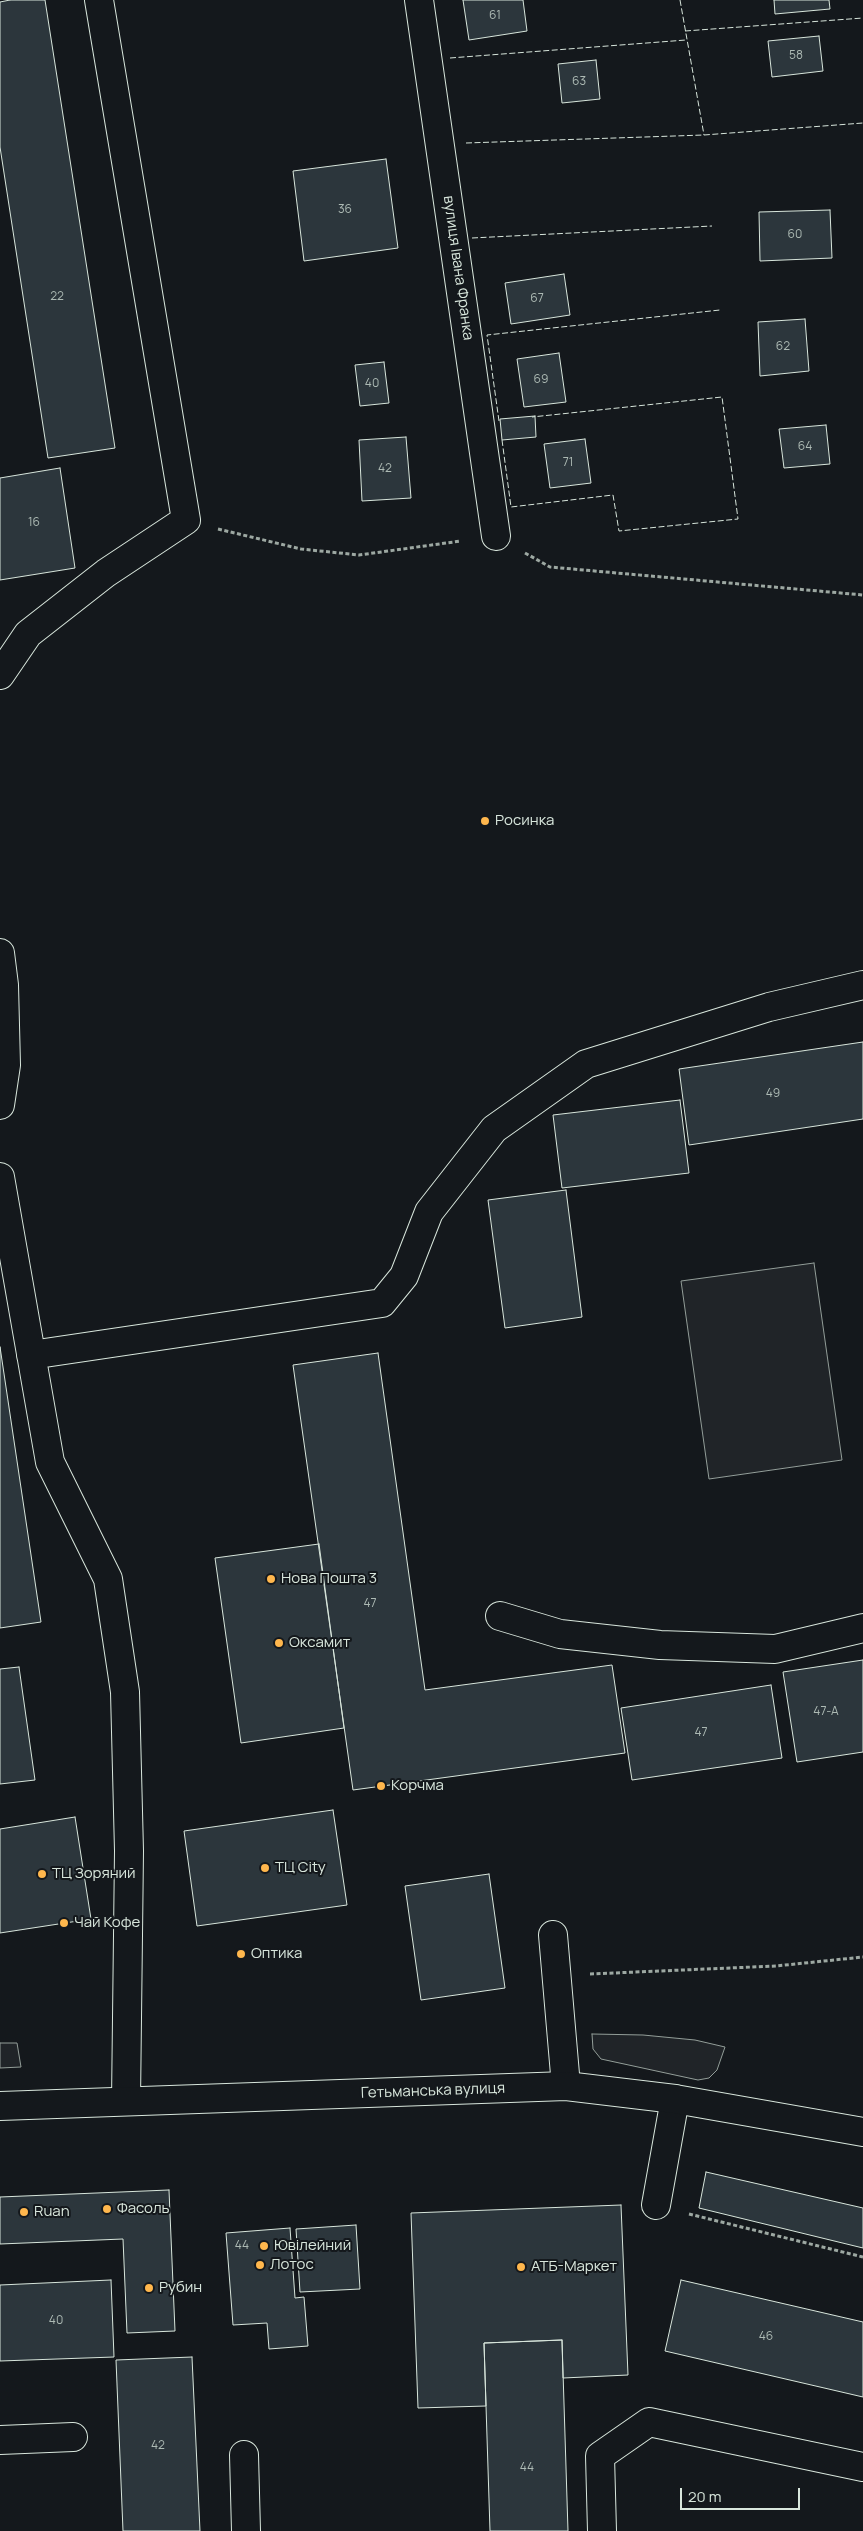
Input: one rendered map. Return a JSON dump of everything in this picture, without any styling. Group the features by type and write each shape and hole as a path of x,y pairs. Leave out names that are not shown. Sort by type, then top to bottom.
{"main road":[{"path":"0,675 28,634 106,573 186,520 100,0"},
{"name":"вулиця Івана Франка","path":"419,0 496,536"},
{"path":"0,953 4,984 6,1065 0,1105"},
{"path":"31,1355 382,1303 404,1276 429,1212 494,1129 586,1064 769,1007 863,986"},
{"path":"0,1177 50,1462 108,1579 125,1692 129,1851 126,2101"},
{"path":"500,1616 560,1634 660,1645 775,1649 863,1628"},
{"path":"553,1935 566,2086"},
{"name":"Гетьманська вулиця","path":"0,2106 566,2086 675,2099 863,2132"},
{"path":"656,2205 675,2099"},
{"path":"602,2531 600,2456 649,2422 863,2467"},
{"path":"0,2440 73,2437"},
{"path":"244,2455 246,2531"}],"path":[{"path":"557,1975 776,1966 863,1957"},
{"path":"656,2205 863,2257"}],"shaded area":[{"path":"814,1263 842,1460 709,1479 681,1281"},
{"path":"592,2034 643,2035 695,2040 725,2047 717,2070 709,2078 698,2080 601,2059 593,2049"},
{"path":"0,2043 17,2043 21,2067 0,2068"}],"building":[{"path":"10,0 45,0 115,448 48,458 0,147 0,2"},
{"path":"463,0 523,0 527,31 469,40"},
{"path":"774,0 829,0 830,9 775,14"},
{"path":"819,36 823,71 772,77 768,41"},
{"path":"596,60 600,99 562,103 558,64"},
{"path":"386,159 398,248 304,261 293,171"},
{"path":"830,210 832,258 760,261 759,212"},
{"path":"564,274 570,315 511,324 505,283"},
{"path":"805,319 809,371 760,376 758,322"},
{"path":"559,353 566,402 524,407 517,359"},
{"path":"384,362 389,403 360,406 355,365"},
{"path":"535,416 536,437 502,440 500,419"},
{"path":"826,425 830,464 784,468 779,429"},
{"path":"406,437 411,498 362,501 359,440"},
{"path":"585,439 591,483 550,488 544,444"},
{"path":"60,468 75,568 0,580 0,478"},
{"path":"863,1042 863,1119 689,1145 679,1069"},
{"path":"680,1100 689,1173 562,1188 553,1115"},
{"path":"566,1190 582,1317 505,1328 488,1200"},
{"path":"0,1347 41,1622 0,1628"},
{"path":"378,1353 425,1690 612,1665 625,1753 353,1790 293,1365"},
{"name":"Оксамит","path":"319,1544 344,1728 241,1743 215,1558"},
{"path":"863,1660 863,1752 797,1762 783,1672"},
{"path":"19,1667 35,1780 0,1784 0,1669"},
{"path":"771,1685 782,1758 632,1780 621,1708"},
{"name":"ТЦ City","path":"333,1810 347,1905 197,1926 184,1831"},
{"name":"ТЦ Зоряний","path":"75,1817 91,1919 0,1933 0,1829"},
{"path":"489,1874 505,1988 421,2000 405,1886"},
{"path":"706,2172 863,2208 863,2248 699,2208"},
{"name":"Рубин","path":"169,2190 175,2331 127,2333 123,2239 0,2244 0,2197"},
{"path":"621,2205 628,2375 563,2378 562,2340 484,2343 486,2406 418,2408 411,2213"},
{"path":"356,2225 360,2289 300,2292 296,2229"},
{"name":"Лотос","path":"290,2228 295,2298 304,2297 308,2346 269,2349 267,2323 233,2325 226,2233"},
{"path":"111,2280 114,2357 0,2361 0,2285"},
{"path":"681,2280 863,2322 863,2397 665,2351"},
{"path":"562,2340 568,2531 490,2531 484,2343"},
{"path":"192,2357 200,2531 123,2531 116,2360"}],"fence":[{"path":"680,0 704,135"},
{"path":"685,31 863,18"},
{"path":"450,58 686,40"},
{"path":"466,143 704,135 863,123"},
{"path":"472,238 712,226"},
{"path":"499,421 487,335 720,310"},
{"path":"502,440 511,507 613,495 619,531 738,519 722,397 532,417"}],"place":[{"name":"Росинка","path":"485,821"},
{"name":"Нова Пошта 3","path":"271,1579"},
{"name":"Оксамит","path":"279,1643"},
{"name":"Корчма","path":"381,1786"},
{"name":"ТЦ City","path":"265,1868"},
{"name":"ТЦ Зоряний","path":"42,1874"},
{"name":"Чай Кофе","path":"64,1923"},
{"name":"Оптика","path":"241,1954"},
{"name":"Фасоль","path":"107,2209"},
{"name":"Ruan","path":"24,2212"},
{"name":"Ювілейний","path":"264,2246"},
{"name":"Лотос","path":"260,2265"},
{"name":"АТБ-Маркет","path":"521,2267"},
{"name":"Рубин","path":"149,2288"}]}
